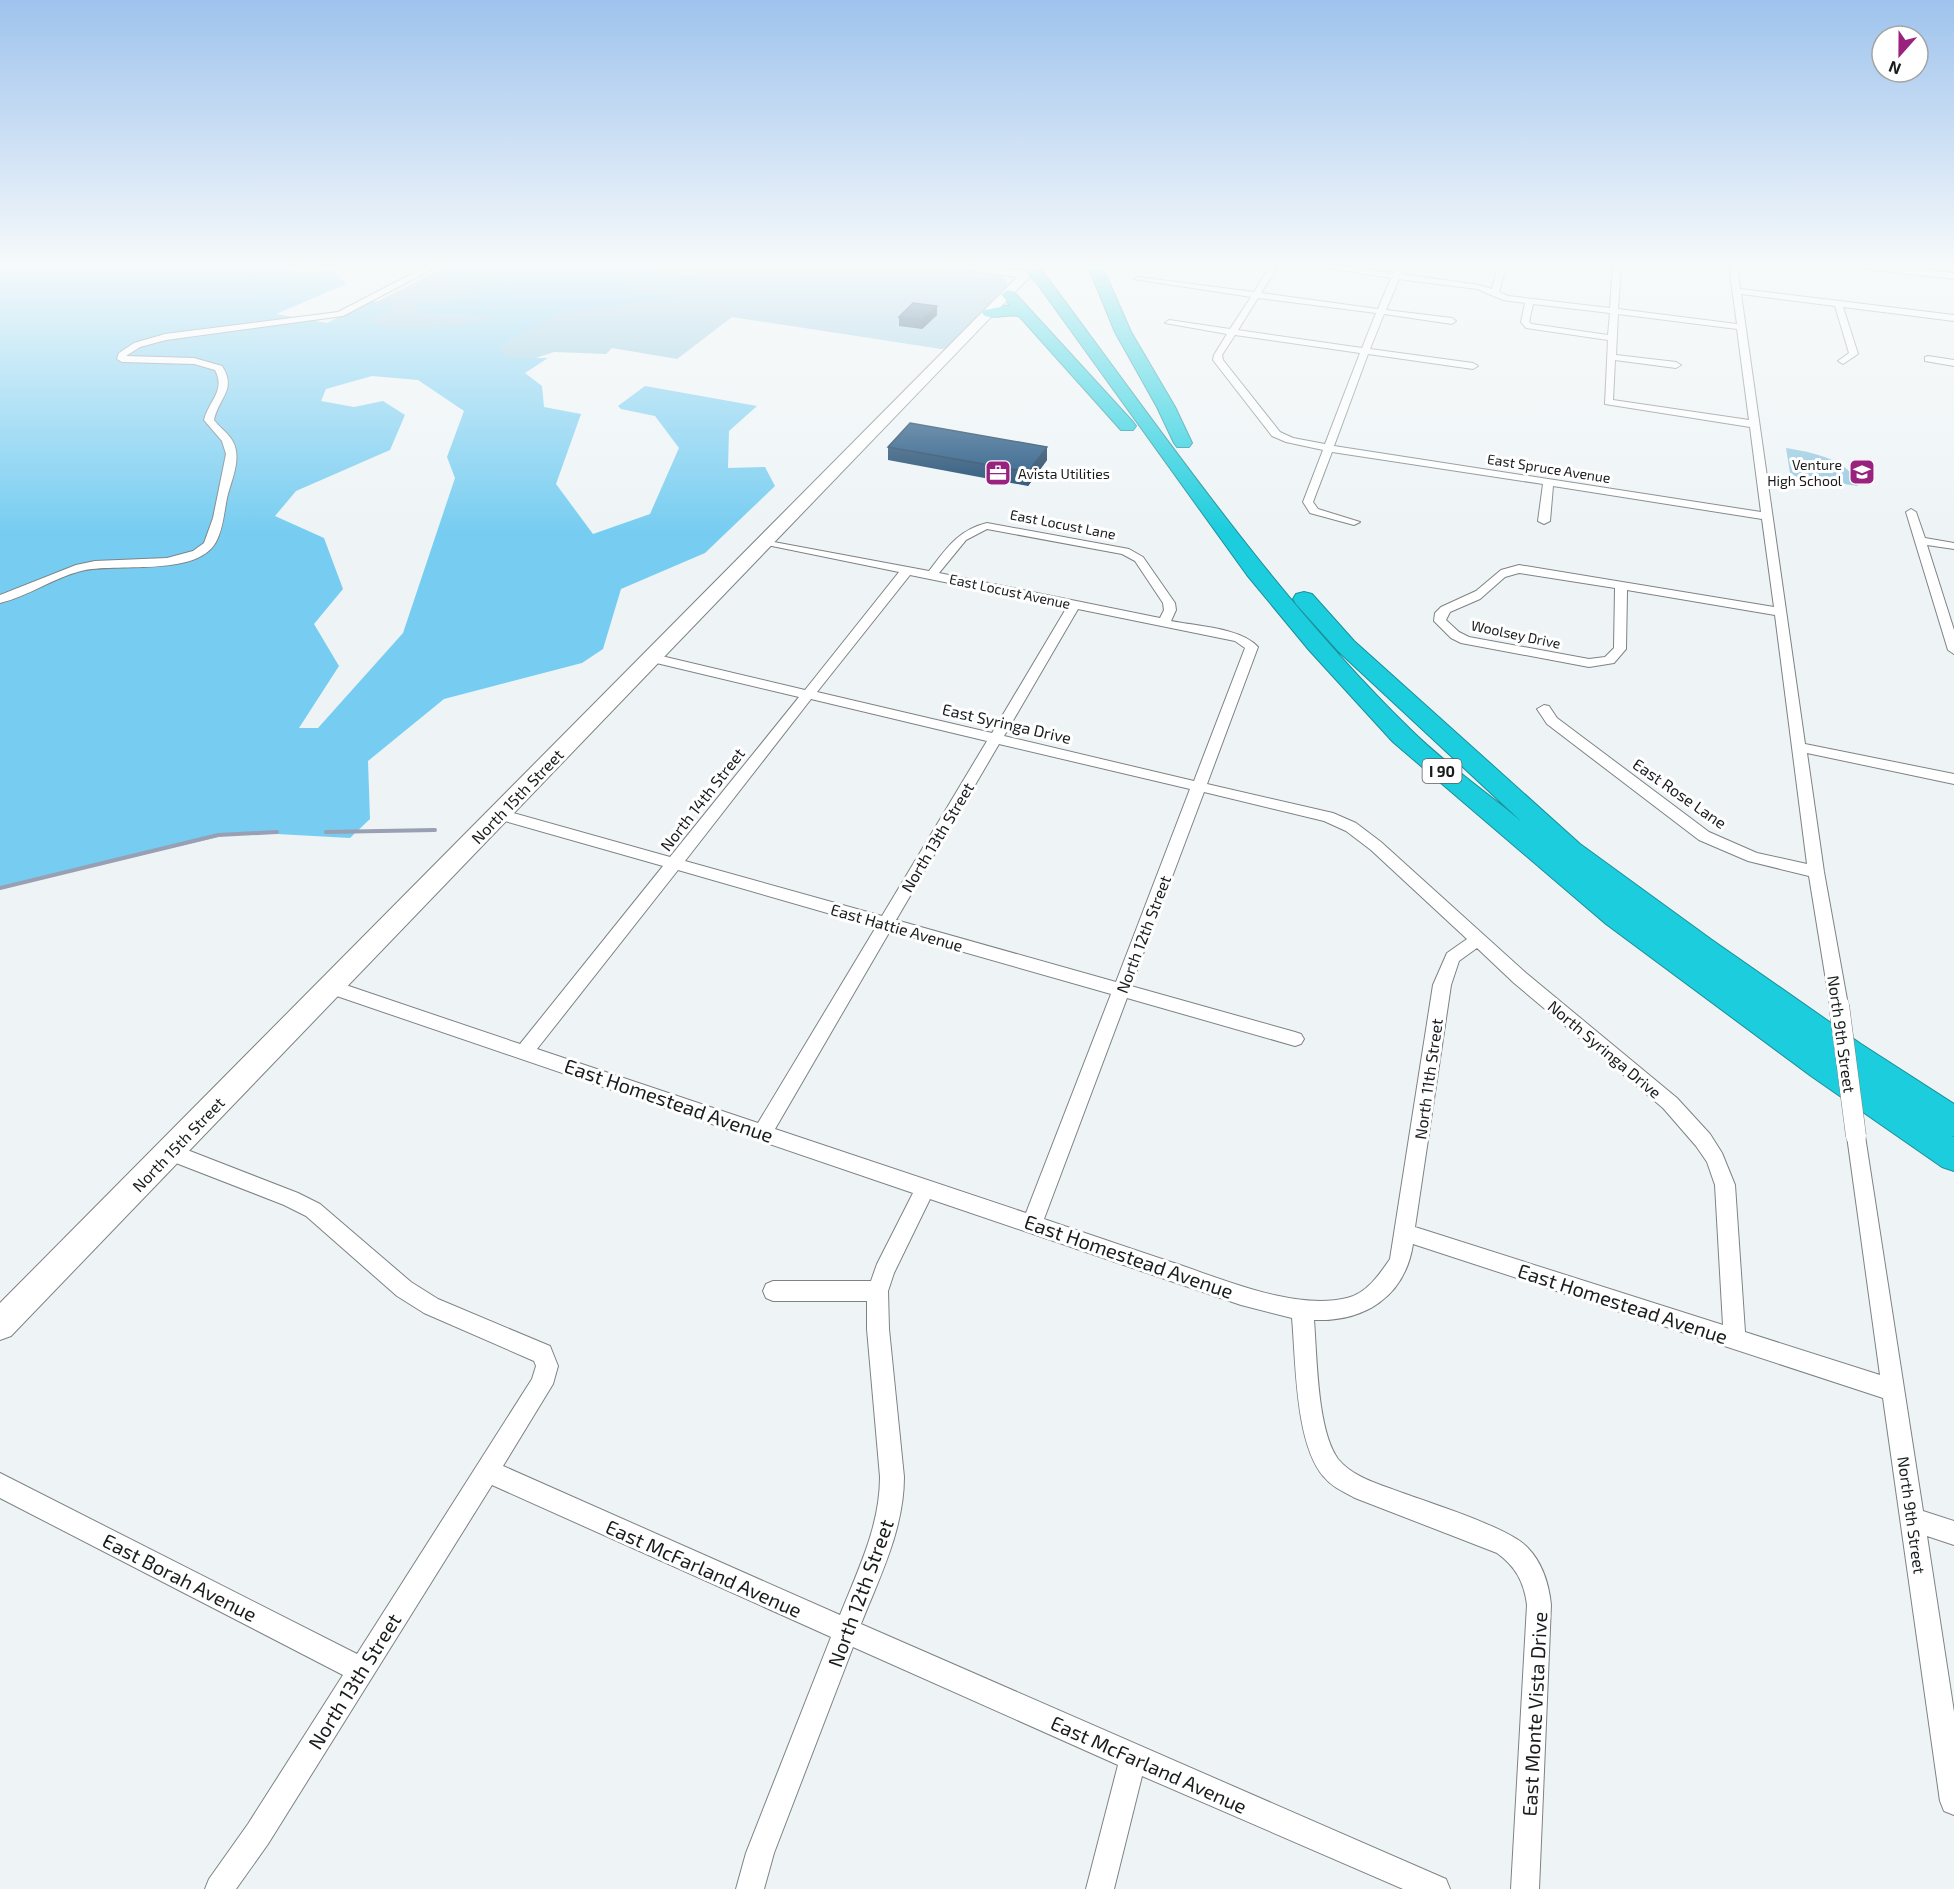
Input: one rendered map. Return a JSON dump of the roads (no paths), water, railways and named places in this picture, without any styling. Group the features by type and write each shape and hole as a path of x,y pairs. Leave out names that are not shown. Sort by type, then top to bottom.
{"highway":[{"name":"I 90","path":"1061,354 1191,502 1255,570"},
{"name":"I 90","path":"1097,354 1255,570 1317,645 1401,736 1616,916 1823,1067 1954,1156"},
{"name":"I 90","path":"1108,354 1183,443 1271,558 1346,646 1570,851 1850,1053 1954,1122"},
{"path":"1136,354 1166,407 1183,443"}],"main road":[{"name":"North 15th Street","path":"0,1325 950,354"}],"street":[{"path":"0,599 30,590 54,576 82,567 178,560 198,554 210,543 233,457 227,441 214,430 209,420 212,407 224,389 224,378 219,368 209,364 194,361 122,359 123,354"},
{"path":"1219,354 1218,360 1276,434 1290,440 1329,448"},
{"path":"1354,522 1314,511 1308,502 1364,354"},
{"path":"1388,354 1473,366"},
{"name":"North 9th Street","path":"1743,354 1816,872 1839,1005 1856,1136 1954,1801"},
{"path":"1843,361 1854,354"},
{"path":"1676,365 1611,357 1608,402 1753,424"},
{"path":"1928,359 1954,363"},
{"name":"East Spruce Avenue","path":"1329,448 1766,516"},
{"path":"1544,521 1548,483"},
{"path":"1911,512 1954,650"},
{"name":"East Locust Lane","path":"932,575 963,535 977,528 997,526 1132,554 1144,564 1169,603 1170,610 1164,623"},
{"path":"1920,541 1954,546"},
{"name":"East Locust Avenue","path":"767,542 1239,638 1250,645"},
{"name":"North 14th Street","path":"525,1051 907,570"},
{"name":"Woolsey Drive","path":"1621,586 1620,649 1615,657 1599,663 1578,662 1466,640 1444,627 1440,618 1441,613 1449,607 1481,594 1498,575 1511,570 1533,570 1780,612"},
{"name":"North 13th Street","path":"764,1132 1075,604"},
{"name":"North 12th Street","path":"1032,1223 1200,787 1252,649 1250,645"},
{"name":"East Syringa Drive","path":"653,658 1200,787 1328,818 1351,827"},
{"name":"East Rose Lane","path":"1544,709 1552,721 1704,836 1739,852 1816,872"},
{"path":"1799,747 1954,779"},
{"name":"East Hattie Avenue","path":"499,814 1295,1039"},
{"name":"North Syringa Drive","path":"1351,827 1376,846 1478,941 1670,1103 1689,1122 1709,1149 1723,1178 1728,1203 1735,1339"},
{"name":"North 11th Street","path":"1406,1233 1442,985 1452,957 1464,947 1478,941"},
{"name":"East Homestead Avenue","path":"331,987 1241,1295 1302,1310 1340,1310 1354,1307 1383,1288 1400,1262 1406,1233 1893,1390"},
{"path":"170,1152 291,1199 313,1210 404,1289 432,1306 542,1354 547,1366 542,1384 487,1471"},
{"name":"North 12th Street","path":"750,1889 760,1853 887,1526 892,1501 892,1477 878,1329 878,1291 884,1271 926,1187"},
{"path":"772,1291 878,1291"},
{"name":"East Monte Vista Drive","path":"1302,1310 1317,1436 1322,1455 1331,1469 1352,1485 1368,1492 1504,1544 1523,1560 1538,1590 1525,1889"},
{"name":"North 13th Street","path":"219,1889 258,1834 487,1471"},
{"name":"East McFarland Avenue","path":"487,1471 1133,1758 1436,1889"},
{"name":"East Borah Avenue","path":"0,1485 360,1670"},
{"path":"1912,1519 1954,1533"},
{"path":"1100,1889 1133,1758"}],"waterway":[{"path":"326,832 435,830"},
{"path":"0,888 218,835 277,832"}],"place":[{"name":"Venture High School","path":"1862,472"},
{"name":"Avista Utilities","path":"998,473"}]}
